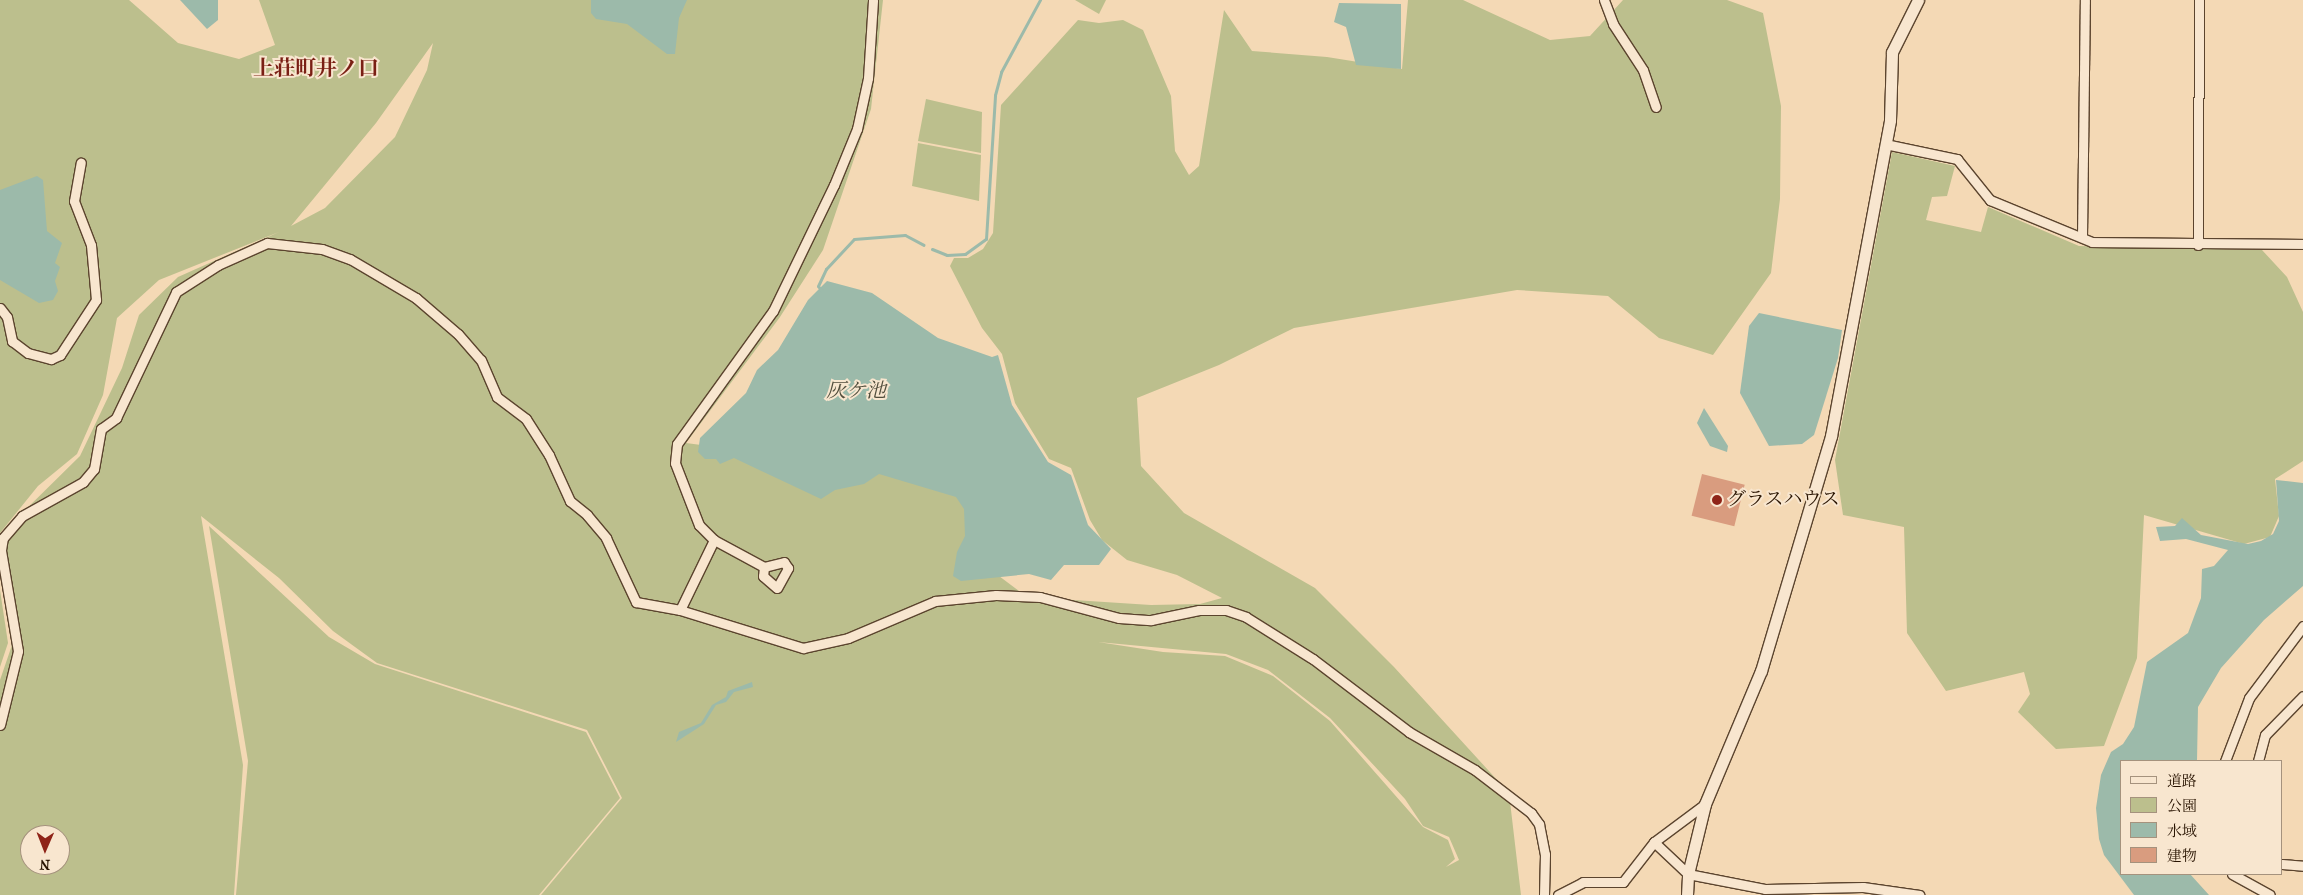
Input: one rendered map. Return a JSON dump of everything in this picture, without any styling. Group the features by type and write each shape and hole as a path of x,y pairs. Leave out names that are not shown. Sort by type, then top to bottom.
{"street":[{"path":"764,567 714,540 699,525 689,505 675,463 678,444 773,311 834,185 857,129 868,78 873,0"},
{"path":"1604,0 1613,24 1643,70 1656,107"},
{"path":"1687,895 1688,874 1705,804 1761,671 1831,436 1886,144 1892,52 1918,0"},
{"path":"2082,238 2085,0"},
{"path":"2198,244 2199,0"},
{"path":"1886,144 1957,159 1990,200 2092,242 2303,244"},
{"path":"0,308 7,317 12,341 28,353 51,358 60,355 96,300 91,245 74,202 81,163"},
{"path":"0,725 18,650 2,550 3,538 22,516 83,482 94,469 101,429 116,418 176,292 218,265 267,243 340,254 432,310 481,360 498,397 526,419 550,455 570,501 587,515 606,538 636,602 680,610 803,648 848,638 935,601 996,595 1040,597 1118,618 1150,620 1199,610 1226,610 1246,617 1312,659 1409,732 1475,770 1531,813 1539,824 1545,854 1544,895"},
{"path":"680,610 714,540"},
{"path":"2225,760 2249,698 2303,626"},
{"path":"2258,760 2265,735 2303,696"},
{"path":"1558,895 1583,882 1623,882 1654,842 1705,804"},
{"path":"1654,842 1688,874 1780,892 1863,887 1918,895"},
{"path":"2283,864 2303,866"},
{"path":"2234,875 2270,895"}],"green space":[{"path":"0,0 129,0 178,43 239,59 275,45 259,0 883,0 871,109 823,250 780,317 686,443 875,468 963,493 975,558 1027,597 1151,605 1200,604 1222,598 1177,575 1127,560 1102,540 1090,520 1071,468 1049,459 1015,403 1002,354 982,328 950,266 954,258 968,258 983,249 993,233 1001,105 1078,20 1099,23 1123,20 1143,30 1171,96 1175,151 1189,175 1199,166 1224,10 1252,51 1327,57 1402,69 1408,0 1463,0 1550,40 1590,36 1623,0 1727,0 1763,13 1781,106 1780,199 1771,273 1713,355 1659,338 1608,296 1517,290 1294,328 1219,365 1137,398 1141,466 1184,513 1315,588 1394,667 1509,793 1521,895 541,895 622,798 587,730 377,663 333,631 279,578 201,516 243,765 234,895 0,895 0,680 12,645 0,569 10,525 80,456 122,368 139,315 178,277 279,232 159,280 117,318 103,395 77,454 38,486 0,533","holes":["433,43 427,70 395,137 325,208 291,226 376,123","1098,642 1226,654 1268,670 1330,718 1405,799 1423,826 1449,837 1459,860 1446,867 1455,859 1448,840 1423,827 1330,721 1273,676 1225,656 1163,652"]},
{"path":"1075,0 1106,0 1099,14"},
{"path":"926,99 982,112 981,153 918,141"},
{"path":"918,143 981,155 979,201 912,186"},
{"path":"1892,152 1955,166 1947,196 1932,197 1926,220 1981,232 1988,207 2079,246 2262,250 2287,277 2303,312 2303,461 2275,479 2279,516 2270,537 2244,544 2144,515 2137,658 2104,746 2056,749 2018,712 2030,694 2024,672 1946,691 1907,633 1904,527 1843,515 1835,460"},
{"path":"209,526 329,637 375,664 586,732 620,798 539,895 236,895 248,761"},
{"path":"0,590 8,643 0,667"}],"water":[{"path":"180,0 218,0 218,20 207,29"},
{"path":"591,0 687,0 679,18 675,54 667,54 627,24 596,19 591,13"},
{"path":"1339,3 1401,4 1401,69 1356,65 1346,27 1334,22"},
{"path":"37,176 43,180 47,231 62,243 55,263 60,267 55,281 58,291 53,300 39,303 0,280 0,190"},
{"name":"灰ケ池","path":"827,281 872,293 938,338 992,357 998,355 1012,405 1048,462 1071,475 1088,525 1111,549 1099,565 1064,565 1051,580 1029,574 961,581 953,576 957,552 965,536 964,509 956,497 879,474 864,484 835,490 821,499 734,458 720,464 716,459 705,459 698,452 700,438 746,393 757,370 778,350 808,300"},
{"path":"1759,313 1842,330 1838,358 1814,435 1802,444 1769,446 1740,393 1749,326"},
{"path":"1704,408 1728,446 1727,452 1710,446 1697,423"},
{"path":"2276,480 2303,483 2303,586 2264,620 2221,668 2198,707 2197,760 2120,760 2120,875 2191,875 2209,895 2134,895 2104,855 2099,839 2096,808 2101,775 2111,752 2123,744 2134,727 2147,662 2188,633 2201,598 2202,569 2214,566 2228,550 2186,539 2160,541 2156,527 2175,526 2182,518 2201,535 2248,544 2261,541 2273,534 2279,521"},
{"path":"752,682 753,687 734,692 726,702 716,705 704,724 676,742 679,732 701,723 712,705 726,697 728,691"}],"building":[{"name":"グラスハウス","path":"1702,474 1745,485 1734,526 1692,516"}],"waterway":[{"path":"932,249 947,255 965,254 986,239 995,95 1001,72 1040,0"},
{"path":"822,291 818,286 826,269 854,239 905,235 924,245"}],"place":[{"name":"グラスハウス","path":"1717,500"}],"district":[{"name":"上荘町井ノ口","path":"316,68"}]}
